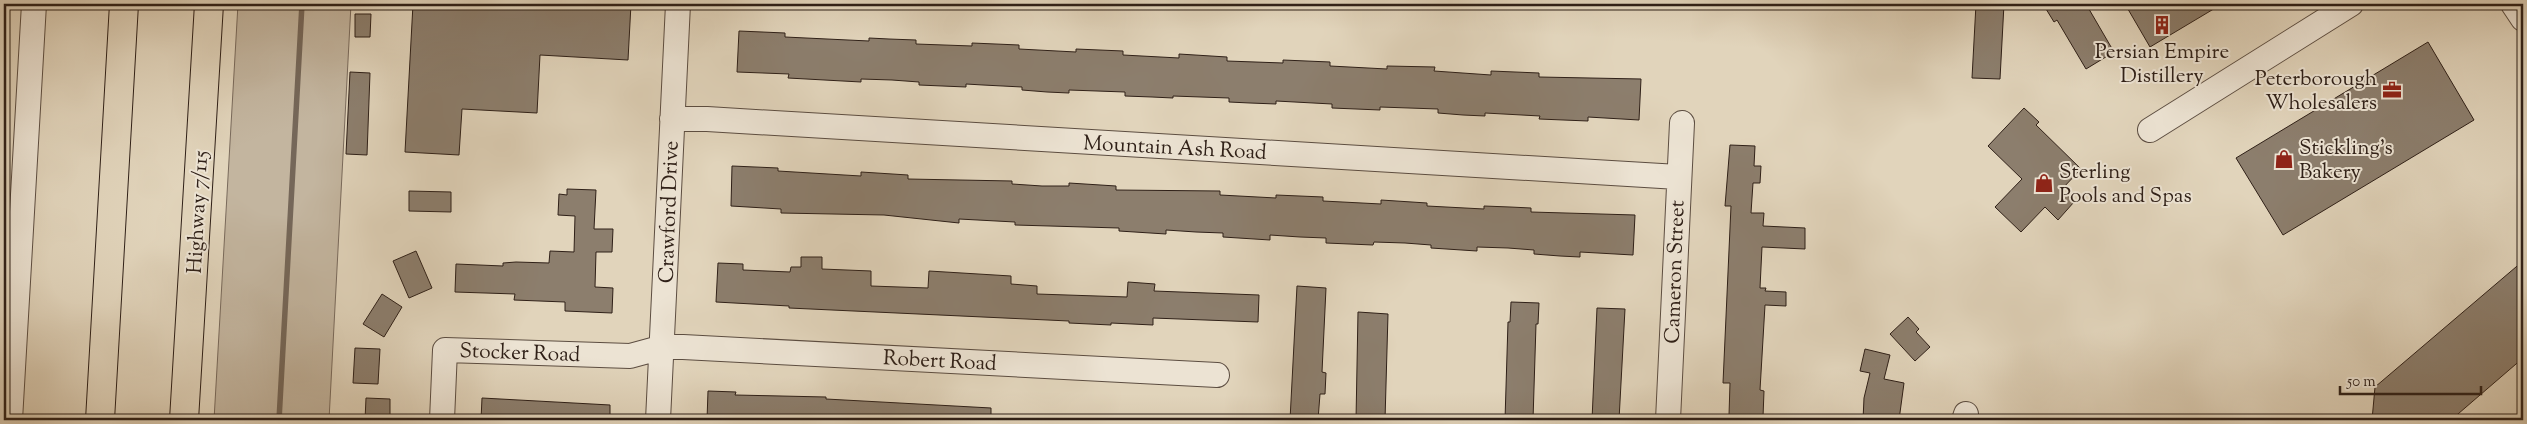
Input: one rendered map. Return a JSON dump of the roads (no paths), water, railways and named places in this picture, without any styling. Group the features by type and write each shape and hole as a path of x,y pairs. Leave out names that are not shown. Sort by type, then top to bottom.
{"highway":[{"path":"100,420 124,4"},
{"name":"Highway 7/115","path":"184,420 209,4"}],"street":[{"path":"10,420 34,4"},
{"name":"Crawford Drive","path":"658,420 678,4"},
{"path":"2150,130 2351,4"},
{"path":"2513,4 2523,19"},
{"name":"Mountain Ash Road","path":"672,119 727,120 1678,177"},
{"name":"Cameron Street","path":"1668,420 1682,123"},
{"name":"Robert Road","path":"663,347 1217,375"},
{"name":"Stocker Road","path":"442,420 445,350 630,356 663,347"}],"waterway":[{"path":"279,420 302,4"}],"place":[{"name":"Persian Empire Distillery","path":"2162,25"},
{"name":"Peterborough Wholesalers","path":"2392,90"},
{"name":"Stickling's Bakery","path":"2284,159"},
{"name":"Sterling Pools and Spas","path":"2044,183"}]}
